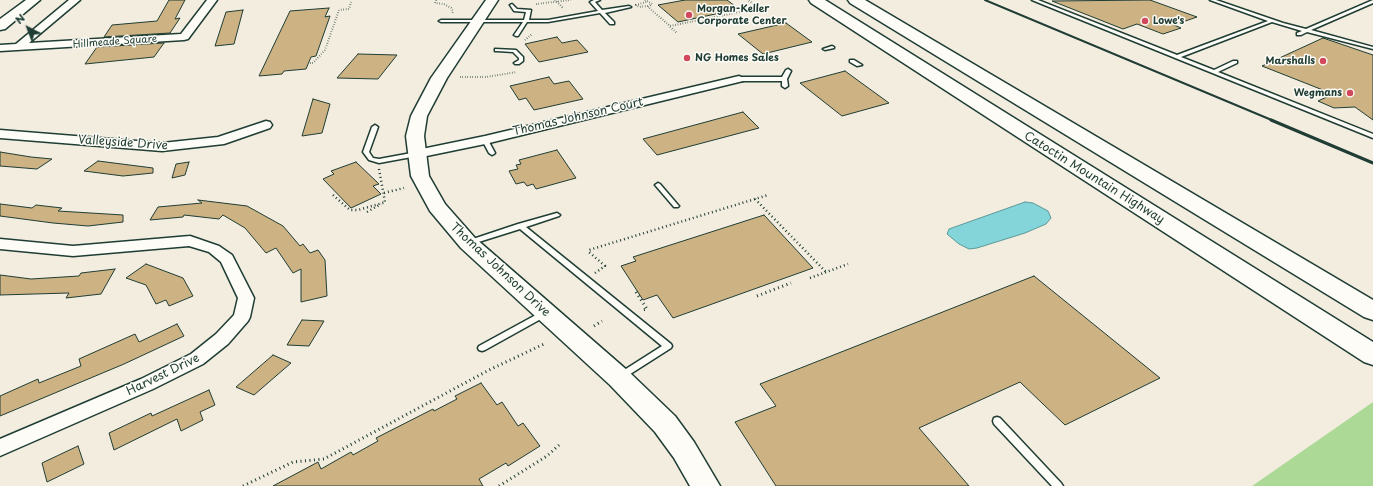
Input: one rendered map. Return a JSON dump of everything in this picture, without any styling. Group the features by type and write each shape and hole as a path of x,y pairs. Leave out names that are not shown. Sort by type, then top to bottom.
{"highway":[{"name":"Catoctin Mountain Highway","path":"816,0 1373,355"},
{"path":"855,0 1373,311"}],"street":[{"path":"0,26 34,0"},
{"path":"17,48 75,0"},
{"name":"Hillmeade Square","path":"0,48 184,37 212,0"},
{"name":"Thomas Johnson Drive","path":"492,0 439,78 423,106 416,126 415,136 420,176 436,207 468,243 619,378 665,424 684,450 705,486"},
{"name":"Thomas Johnson Court","path":"417,154 485,140 739,79"},
{"name":"Valleyside Drive","path":"0,134 162,148 220,141 266,125"},
{"name":"Harvest Drive","path":"0,244 72,251 190,241 214,249 227,259 246,298 242,317 222,340 197,359 147,384 0,448"}],"lane":[{"path":"598,0 592,2 612,23"},
{"path":"1034,0 1373,136"},
{"path":"1212,0 1272,20 1373,48"},
{"path":"1299,34 1373,0"},
{"path":"512,5 516,10 529,11 526,22 516,35"},
{"path":"441,21 548,21 629,7"},
{"path":"1177,57 1272,20"},
{"path":"825,49 832,47"},
{"path":"497,50 514,51 521,58 517,63"},
{"path":"852,61 859,65"},
{"path":"1214,72 1235,62"},
{"path":"785,86 784,79 788,71"},
{"path":"739,79 784,79"},
{"path":"375,127 366,152 371,159 379,161 417,154"},
{"path":"485,140 492,153"},
{"path":"658,185 676,206"},
{"path":"468,243 557,215"},
{"path":"520,226 668,346 619,378"},
{"path":"482,348 545,313"},
{"path":"997,421 1058,486"}],"path":[{"path":"436,0 435,2 444,4 451,8 453,11 452,15 455,18"},
{"path":"556,0 563,8"},
{"path":"534,4 571,0"},
{"path":"670,26 759,8 748,0"},
{"path":"649,6 639,7 636,5 646,1 652,4 648,7 677,33"},
{"path":"310,63 313,63 325,50 339,10 349,9 351,2"},
{"path":"378,167 386,202"},
{"path":"384,193 404,188"},
{"path":"334,195 350,210 358,210 386,202"},
{"path":"600,277 594,273 605,266 588,252 589,250 768,195"},
{"path":"755,199 826,272"},
{"path":"368,212 386,202"},
{"path":"810,278 848,264"},
{"path":"757,296 791,283"},
{"path":"636,292 647,309 643,311 639,308"},
{"path":"594,326 602,321"},
{"path":"243,486 293,462 324,458 490,370 544,344"},
{"path":"499,486 547,456 559,445"}],"green space":[{"path":"1373,402 1373,486 1252,486"}],"water":[{"path":"1025,202 1033,203 1048,211 1051,218 1046,224 1025,233 977,248 969,249 959,244 947,234 949,229"}],"building":[{"path":"169,0 185,0 175,19 180,18 170,33 104,37 112,25 157,21"},
{"name":"Morgan-Keller Corporate Center","path":"685,0 727,0 739,9 678,22 658,5"},
{"name":"Lowe's","path":"1150,0 1197,17 1174,25 1181,28 1163,34 1137,24 1123,29 1052,1"},
{"path":"329,8 325,17 330,16 316,56 311,57 306,69 284,71 282,74 259,76 290,11"},
{"path":"243,10 234,44 215,46 226,12"},
{"path":"786,23 812,42 763,54 738,34"},
{"path":"557,37 562,43 577,40 588,52 539,62 525,44"},
{"name":"Marshalls","path":"1323,38 1373,55 1373,120 1355,107 1334,108 1318,101 1329,96 1324,94 1328,92 1262,66"},
{"path":"164,43 154,57 85,64 97,47"},
{"path":"358,54 397,55 378,79 337,78"},
{"path":"845,71 889,103 842,116 800,83"},
{"path":"549,77 554,84 569,81 583,99 534,110 526,98 519,100 510,86"},
{"path":"313,99 330,104 322,133 302,136"},
{"path":"743,112 759,128 657,155 643,139"},
{"path":"557,150 576,178 536,189 533,184 527,186 524,182 516,184 509,171 518,169 516,165 521,164 519,160"},
{"path":"0,152 52,159 37,169 0,166"},
{"path":"98,161 153,168 153,173 123,176 84,171"},
{"path":"189,162 185,175 172,178 176,164"},
{"path":"356,162 379,184 373,186 381,194 351,208 323,179 334,174 331,171"},
{"path":"198,200 247,206 283,226 300,246 303,244 310,253 318,250 325,260 327,296 301,302 301,269 293,273 276,248 266,253 245,228 223,215 219,219 184,215 183,217 150,220 158,207 202,203"},
{"path":"0,204 32,208 36,205 62,208 58,211 123,215 123,222 88,226 0,216"},
{"path":"764,215 813,268 673,318 657,295 643,300 621,266 636,261 633,257"},
{"path":"146,264 183,278 193,296 169,306 166,300 156,304 146,285 126,278"},
{"path":"115,269 101,294 66,298 69,293 0,295 0,275 31,279 79,276 81,273"},
{"path":"1034,276 1160,378 1065,425 1020,382 919,428 969,486 776,486 735,422 776,406 760,384"},
{"path":"302,320 324,321 309,346 287,345"},
{"path":"177,324 184,336 124,364 0,416 0,396 38,379 39,383 81,366 79,359 135,334 139,342"},
{"path":"273,355 291,363 254,395 236,387"},
{"path":"481,383 497,405 502,402 518,426 523,423 540,446 508,466 506,463 479,479 483,486 273,486 318,462 321,469 351,452 353,455 378,441 376,438 433,409 434,411 457,399 455,396"},
{"path":"209,390 215,405 200,412 203,420 181,431 177,419 114,450 109,433 151,413 152,416"},
{"path":"78,446 84,464 47,482 42,463"}],"railway":[{"path":"985,0 1274,121"},
{"path":"1271,120 1373,163"}],"place":[{"name":"Morgan-Keller Corporate Center","path":"689,15"},
{"name":"Lowe's","path":"1145,21"},
{"name":"NG Homes Sales","path":"687,58"},
{"name":"Marshalls","path":"1323,61"},
{"name":"Wegmans","path":"1350,93"}]}
